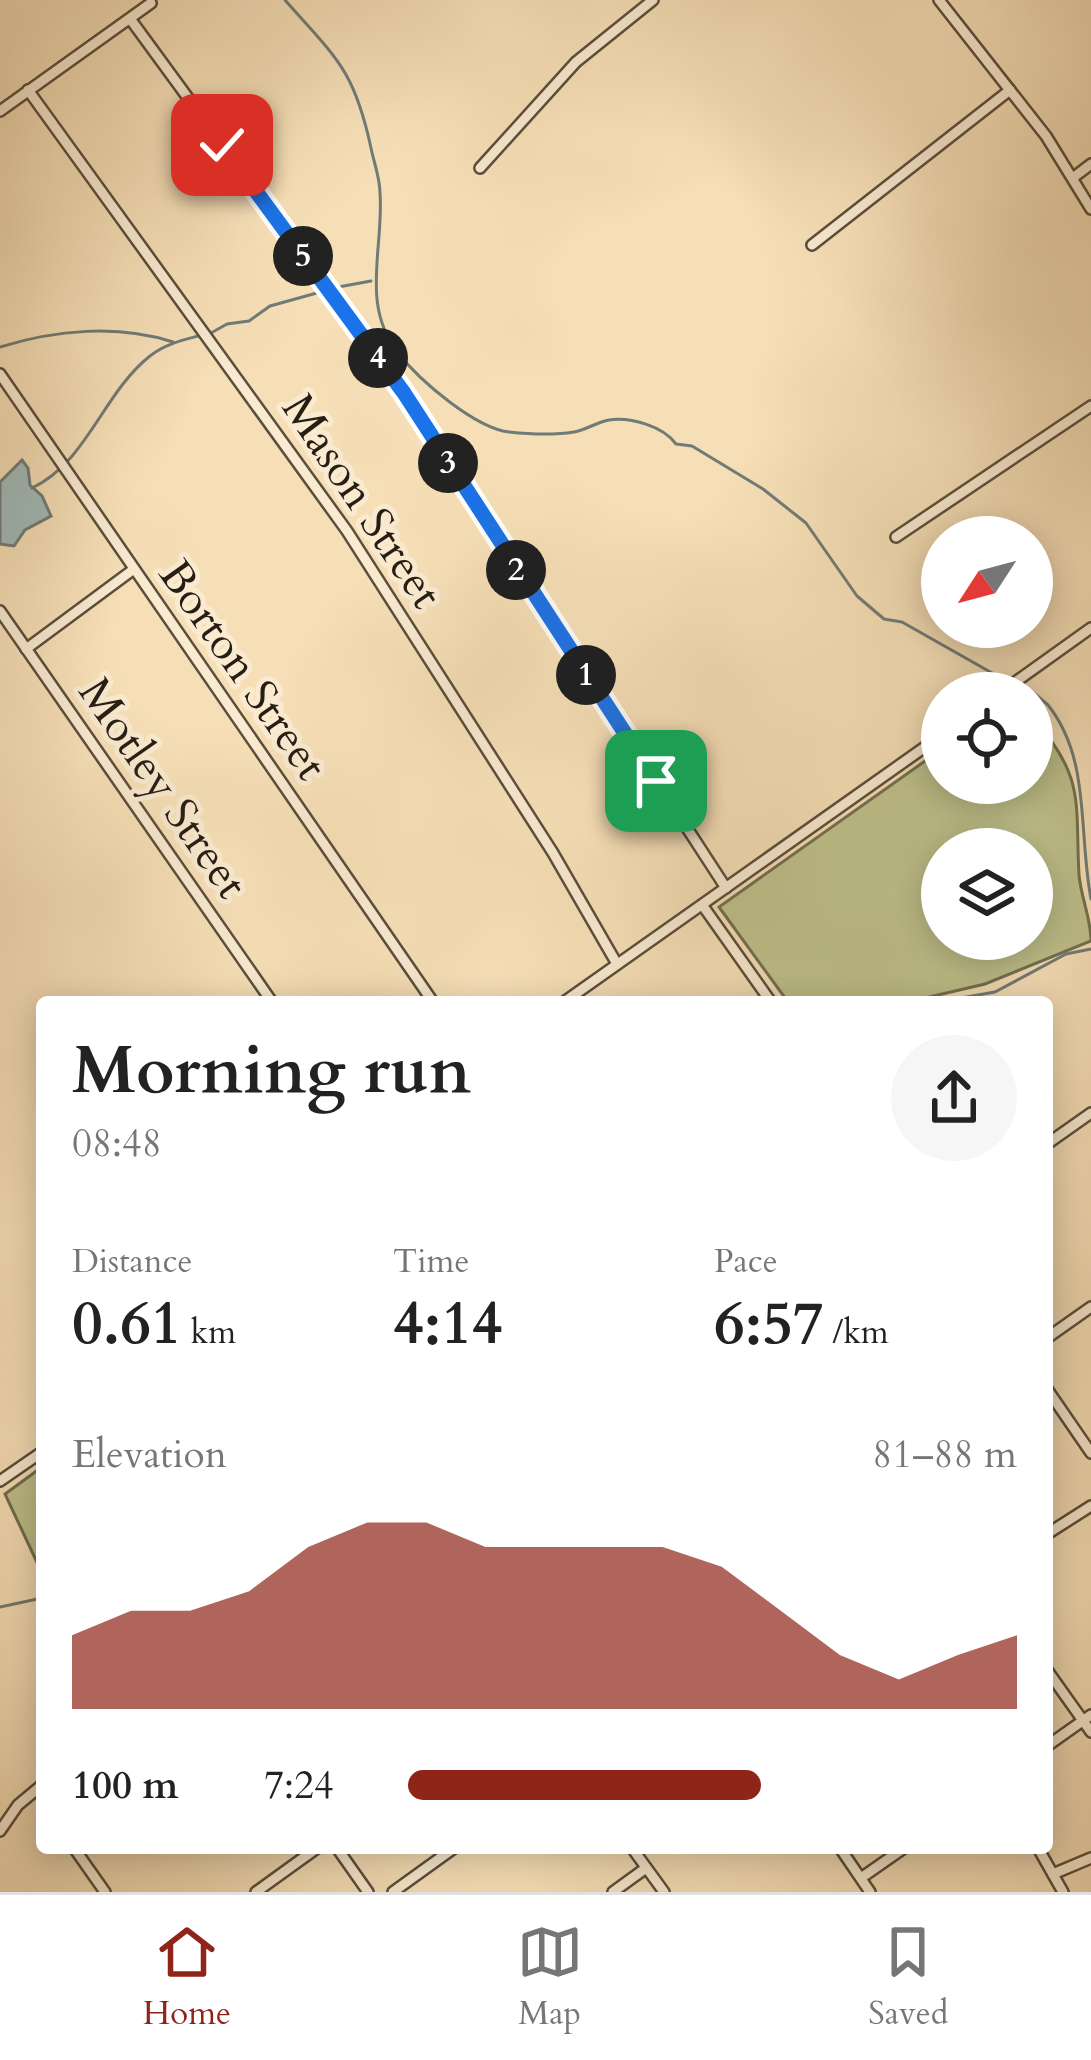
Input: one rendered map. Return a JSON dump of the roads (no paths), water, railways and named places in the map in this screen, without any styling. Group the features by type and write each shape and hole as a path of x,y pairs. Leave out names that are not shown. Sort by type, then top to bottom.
{"street":[{"path":"480,167 576,62 653,0"},
{"path":"939,0 1074,177 1091,209"},
{"path":"0,111 151,3"},
{"path":"131,20 404,393 726,888"},
{"name":"Mason Street","path":"28,90 347,531 553,853 617,964"},
{"path":"812,245 1010,91"},
{"path":"1074,177 1091,164"},
{"name":"Borton Street","path":"0,374 429,996"},
{"path":"896,537 1091,406"},
{"path":"26,650 134,569"},
{"name":"Motley Street","path":"0,611 268,996"},
{"path":"1029,672 1091,628"},
{"path":"572,996 921,750"},
{"path":"703,907 768,996"},
{"path":"1053,1140 1091,1115"},
{"path":"1053,1334 1091,1307"},
{"path":"1053,1398 1091,1453"},
{"path":"0,1480 36,1456"},
{"path":"1053,1530 1091,1506"},
{"path":"1053,1677 1087,1718 1091,1732"},
{"path":"1053,1743 1087,1718"},
{"path":"0,1831 18,1804 36,1790"},
{"path":"78,1854 105,1892"},
{"path":"256,1892 309,1854"},
{"path":"341,1854 368,1892"},
{"path":"393,1892 446,1854"},
{"path":"636,1854 664,1892"},
{"path":"844,1854 870,1892"},
{"path":"861,1878 895,1854"},
{"path":"1041,1854 1063,1892"},
{"path":"1053,1874 1091,1858"},
{"path":"613,1892 646,1868"}],"water":[{"path":"22,460 30,485 42,496 51,516 25,530 14,546 0,544 0,482"}],"waterway":[{"path":"285,0 341,66 358,100 380,187 376,276 380,315 398,353 420,377 449,402 495,429 558,434 627,420 655,428 676,444 692,446 763,489 806,523 857,596 884,619 902,622 990,672"},
{"path":"333,288 371,281"},
{"path":"211,333 227,324 249,321 270,306 324,291"},
{"path":"0,347 86,331 173,342"},
{"path":"32,488 67,462 119,389 150,356 202,335"},
{"path":"1053,712 1077,772 1091,899"},
{"path":"972,996 995,992 1066,954 1091,949"},
{"path":"0,1607 36,1599"}]}
